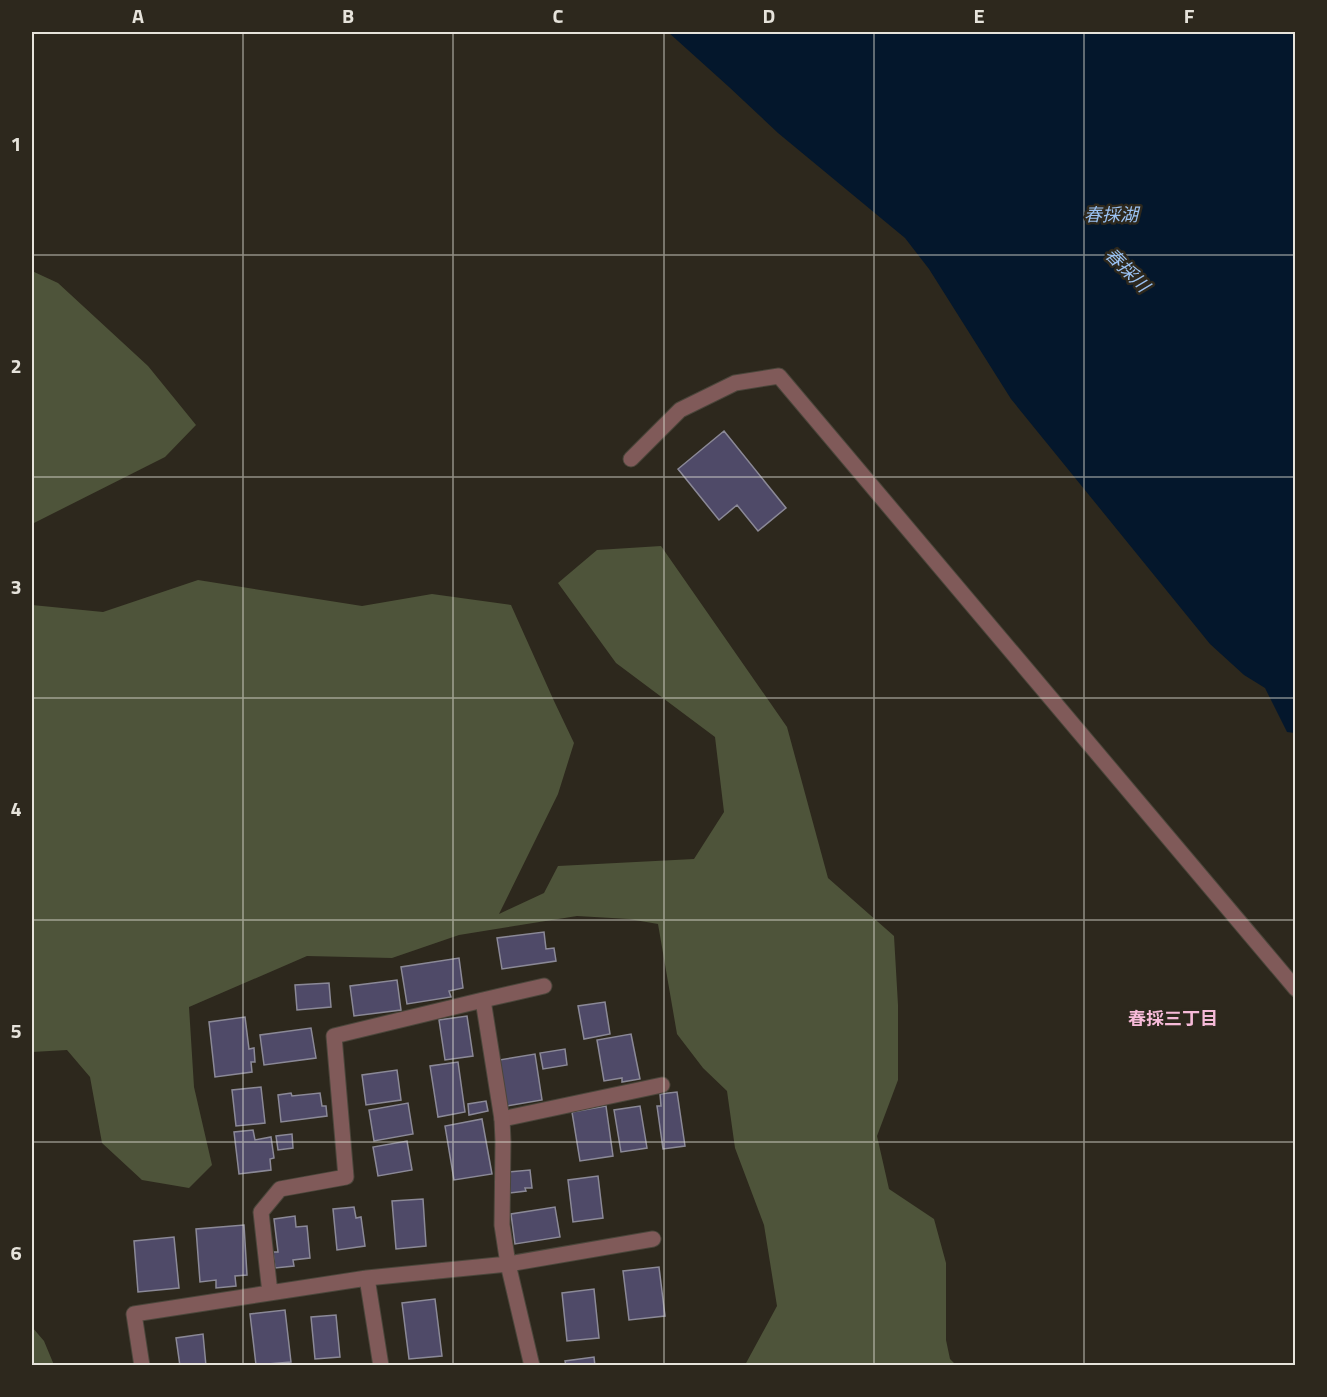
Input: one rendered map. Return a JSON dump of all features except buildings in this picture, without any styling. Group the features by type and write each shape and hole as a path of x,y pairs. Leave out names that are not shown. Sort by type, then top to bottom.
{"street":[{"path":"631,459 680,410 735,383 779,376 1296,989"},
{"path":"270,1293 261,1212 280,1189 346,1177 334,1036 544,986"},
{"path":"483,1000 502,1119 502,1225 508,1264 532,1365"},
{"path":"502,1119 662,1085"},
{"path":"142,1365 134,1314 367,1278 508,1264 653,1239"},
{"path":"367,1278 381,1365"}],"green space":[{"path":"32,271 58,283 148,366 196,425 165,457 32,524"},
{"path":"661,546 787,727 828,878 894,936 898,1005 898,1080 877,1136 889,1189 934,1219 946,1263 946,1340 950,1359 956,1365 745,1365 777,1306 764,1225 735,1148 727,1091 703,1068 677,1034 658,924 629,919 577,916 459,935 392,958 307,956 189,1007 194,1087 212,1165 189,1188 142,1180 102,1143 90,1077 67,1050 32,1052 32,605 103,612 198,580 362,606 432,594 511,605 574,743 558,794 499,914 544,893 558,866 694,859 724,812 715,737 616,663 558,583 597,550"},
{"path":"32,1327 44,1341 54,1365 32,1365"}],"water":[{"name":"春採湖","path":"668,32 1295,32 1295,733 1287,732 1265,688 1244,675 1210,644 1011,399 929,269 905,238 778,133"}],"district":[{"name":"春採三丁目","path":"1173,1019"}],"water label":[{"name":"春採川","path":"1127,270"}]}
